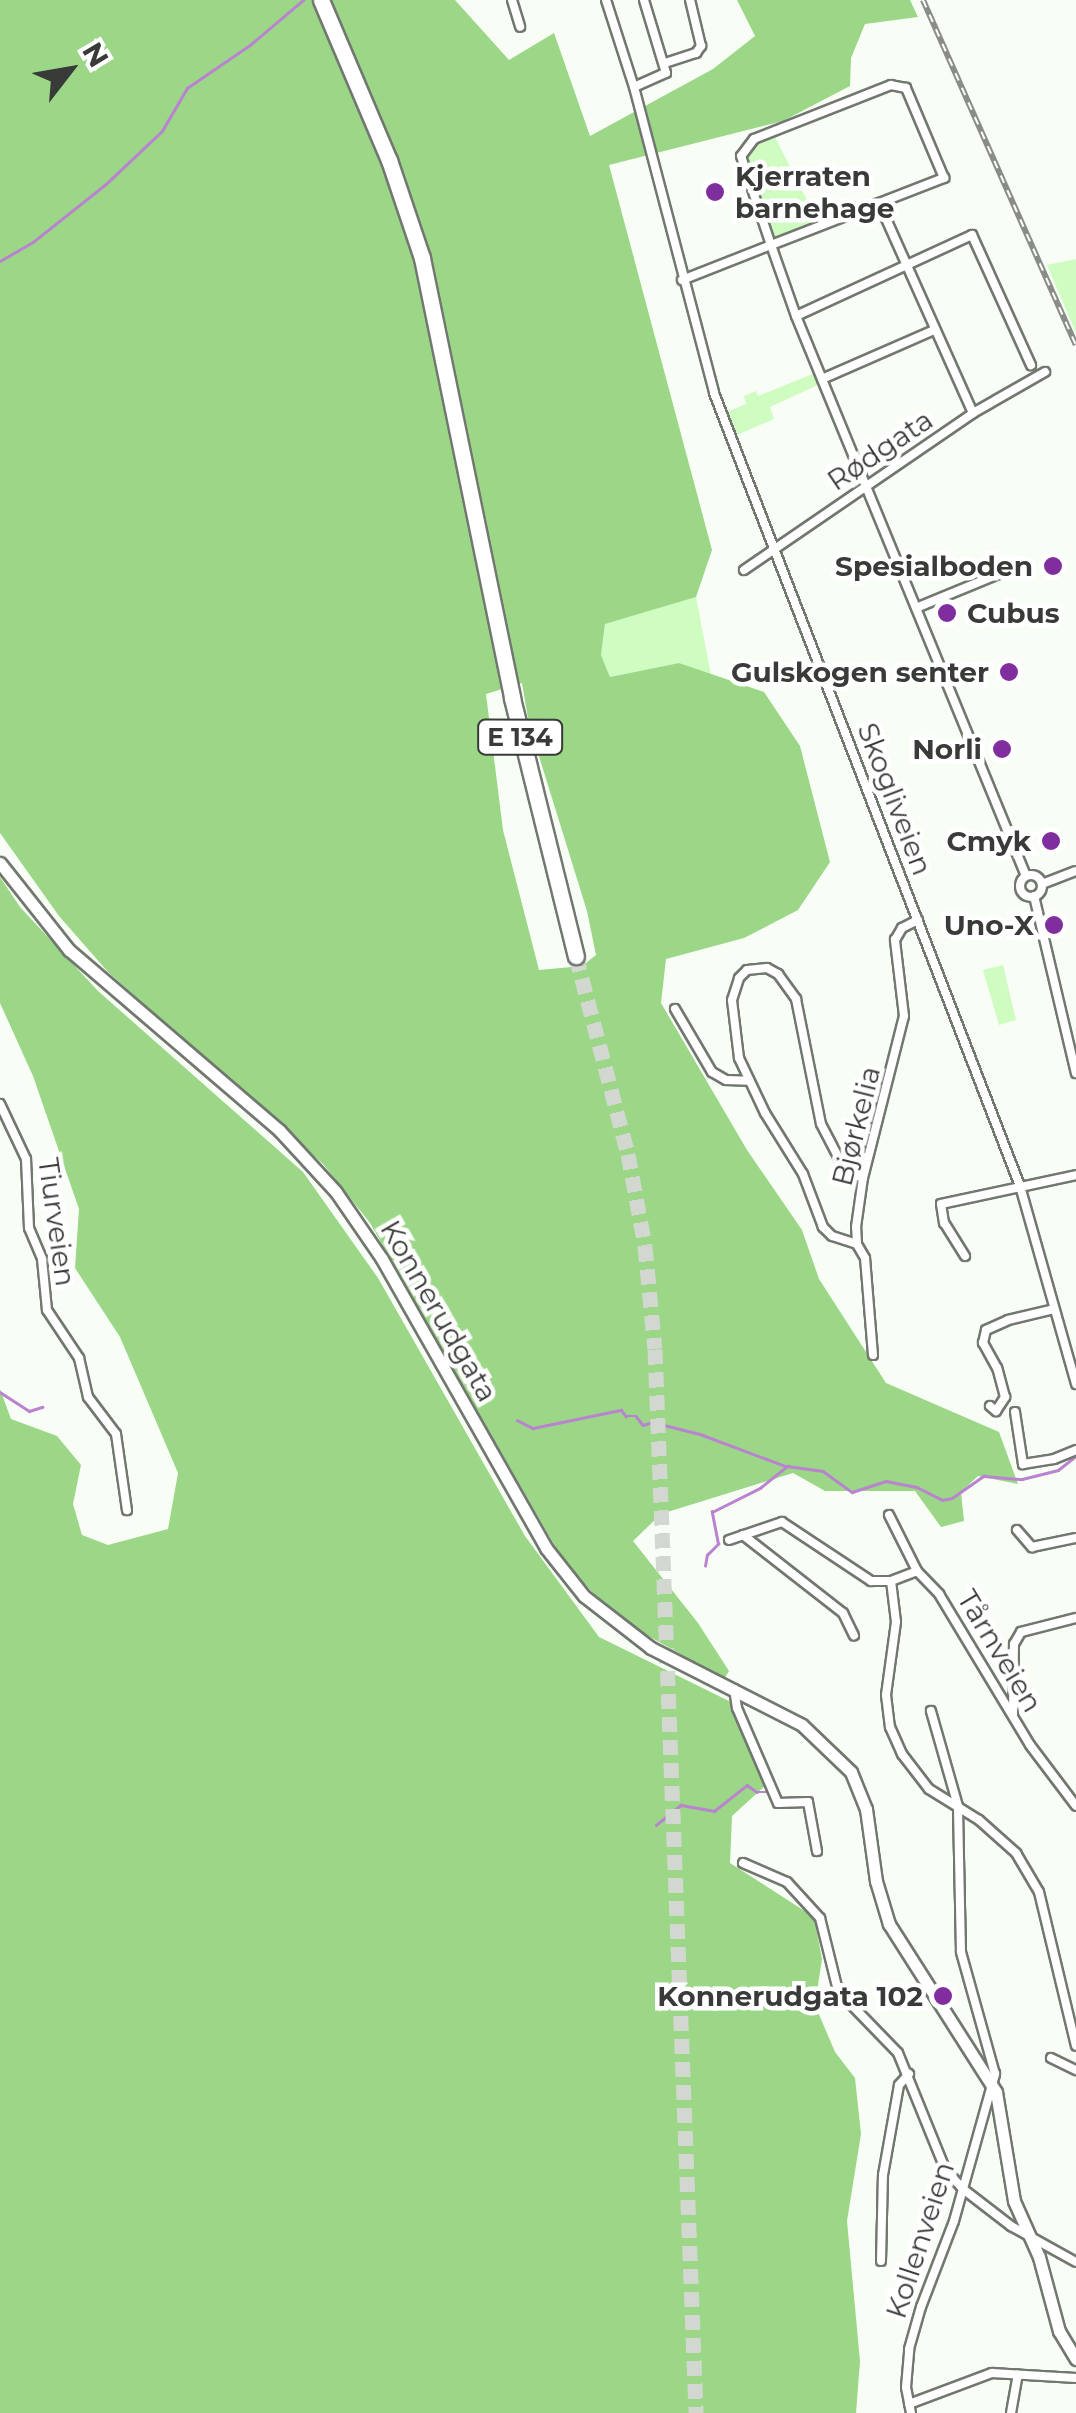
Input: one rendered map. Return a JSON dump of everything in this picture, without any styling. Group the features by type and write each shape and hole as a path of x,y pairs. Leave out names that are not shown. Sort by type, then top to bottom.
{"highway":[{"name":"E 134","path":"324,0 409,208 433,305 515,715 576,956"}],"main road":[{"name":"Konnerudgata","path":"0,850 84,961"},
{"name":"Konnerudgata","path":"0,864 53,933 279,1130 336,1192 382,1259 540,1539 572,1584 636,1639 812,1733 851,1772 866,1809 876,1881 889,1924 992,2084 1002,2115 1014,2201 1038,2241 1057,2325 1076,2360"}],"street":[{"path":"512,0 520,28"},
{"name":"Skogliveien","path":"606,0 634,87 714,393 1020,1186 1076,1384"},
{"path":"634,87 662,78 665,63 644,0"},
{"path":"665,63 696,53 701,46 690,0"},
{"path":"682,280 770,246 879,203 944,178 906,88 897,83 754,138 741,156 770,246 796,316 1026,876 1022,891 1034,896"},
{"path":"879,203 973,413"},
{"path":"796,316 972,235 1031,365"},
{"path":"822,380 934,330"},
{"name":"Rødgata","path":"744,570 973,413 1045,372"},
{"path":"916,608 1025,562"},
{"path":"1076,871 1042,884 1034,896 1066,1010 1076,1072"},
{"path":"1026,876 1036,876 1042,884"},
{"name":"Bjørkelia","path":"873,1355 865,1258 857,1244 863,1178 904,1016 895,941 902,928 918,920"},
{"path":"857,1244 832,1236 823,1227 803,1174 740,1058 732,1000 738,978 756,967 778,974 796,998 821,1124 844,1168 863,1178"},
{"path":"675,1009 712,1072 726,1080 750,1081"},
{"name":"Tiurveien","path":"0,1104 26,1159 29,1228 42,1259 47,1310 74,1349 88,1397 116,1434 127,1510"},
{"path":"965,1256 944,1223 940,1204 1076,1176"},
{"path":"990,1406 996,1410 1005,1397 997,1368 982,1343 986,1330 1008,1320 1054,1309"},
{"path":"1015,1412 1023,1464 1076,1450"},
{"name":"Tårnveien","path":"889,1515 917,1571 940,1594 1012,1717 1076,1806"},
{"path":"728,1540 782,1522 858,1576 890,1581 917,1571"},
{"path":"1016,1530 1032,1546 1076,1538"},
{"path":"743,1535 843,1613 854,1636"},
{"path":"890,1581 896,1622 886,1696 890,1726 902,1754 929,1789 958,1806 1016,1852 1039,1892 1076,2046"},
{"path":"1012,1717 1014,1644 1022,1632 1076,1618"},
{"path":"734,1689 736,1708 778,1802 808,1802 818,1851"},
{"name":"Konnerudgata","path":"931,1711 958,1806 965,1970 995,2074 992,2084"},
{"path":"743,1864 787,1882 813,1908 825,1929 838,1991 898,2053 933,2146 963,2189 1076,2262"},
{"path":"1051,2058 1076,2070"},
{"path":"881,2261 883,2175 898,2085 909,2074"},
{"name":"Kollenveien","path":"910,2408 907,2371 912,2337 963,2189 992,2084"},
{"path":"910,2408 992,2374 1076,2378"},
{"path":"1011,2413 1018,2375"}],"green space":[{"path":"0,0 455,0 509,60 554,33 590,136 713,69 755,36 737,0 910,0 918,17 865,24 851,58 850,86 783,121 609,165 712,550 696,597 605,624 601,655 610,677 679,663 764,692 800,746 830,862 798,910 744,938 666,959 661,1003 747,1150 802,1230 819,1279 886,1383 999,1432 1018,1484 978,1476 961,1492 964,1521 941,1527 915,1491 825,1491 793,1473 661,1514 633,1541 698,1623 729,1671 724,1679 617,1618 564,1562 370,1223 323,1164 108,972 59,916 0,833","holes":["522,683 529,724 587,911 596,955 582,966 539,970 503,830 486,694"]},
{"path":"774,135 818,222 777,239 771,238 744,155 750,144"},
{"path":"1076,259 1076,333 1047,265"},
{"path":"815,373 820,384 770,407 774,419 737,435 727,412 746,404 744,396 756,391 758,396"},
{"path":"696,597 711,675 679,663 610,677 601,655 605,624"},
{"path":"0,877 20,907 98,991 303,1172 378,1278 525,1536 599,1637 729,1701 741,1721 767,1784 732,1816 730,1863 814,1917 822,1959 815,2005 835,2052 855,2078 861,2134 847,2221 860,2361 856,2413 0,2413 0,1389 11,1419 57,1436 81,1465 73,1504 82,1535 108,1545 168,1529 178,1473 120,1337 75,1268 79,1209 33,1076 0,1003"},
{"path":"1003,965 1016,1020 999,1025 983,970"}],"waterway":[{"path":"0,261 33,242 106,184 162,131 187,88 250,45 303,0"},
{"path":"0,1392 29,1411 42,1407"},
{"path":"517,1420 533,1428 621,1410 626,1416 636,1416 643,1425 652,1422 700,1434 785,1466"},
{"path":"705,1566 707,1555 718,1544 712,1512 760,1488 787,1466 823,1471 852,1492 886,1481 917,1487 942,1500 952,1498 984,1476 1022,1479 1058,1470 1076,1456"},
{"path":"656,1825 681,1805 714,1811 747,1785 757,1792 769,1792"}],"tunnel":[{"path":"576,956 628,1154 645,1246 655,1349 696,2413"}],"railway":[{"path":"923,0 1076,345"}],"place":[{"name":"Kjerraten barnehage","path":"715,192"},
{"name":"Spesialboden","path":"1053,566"},
{"name":"Cubus","path":"947,613"},
{"name":"Gulskogen senter","path":"1009,672"},
{"name":"Norli","path":"1002,749"},
{"name":"Cmyk","path":"1051,841"},
{"name":"Uno-X","path":"1054,925"},
{"name":"Konnerudgata 102","path":"943,1996"}]}
